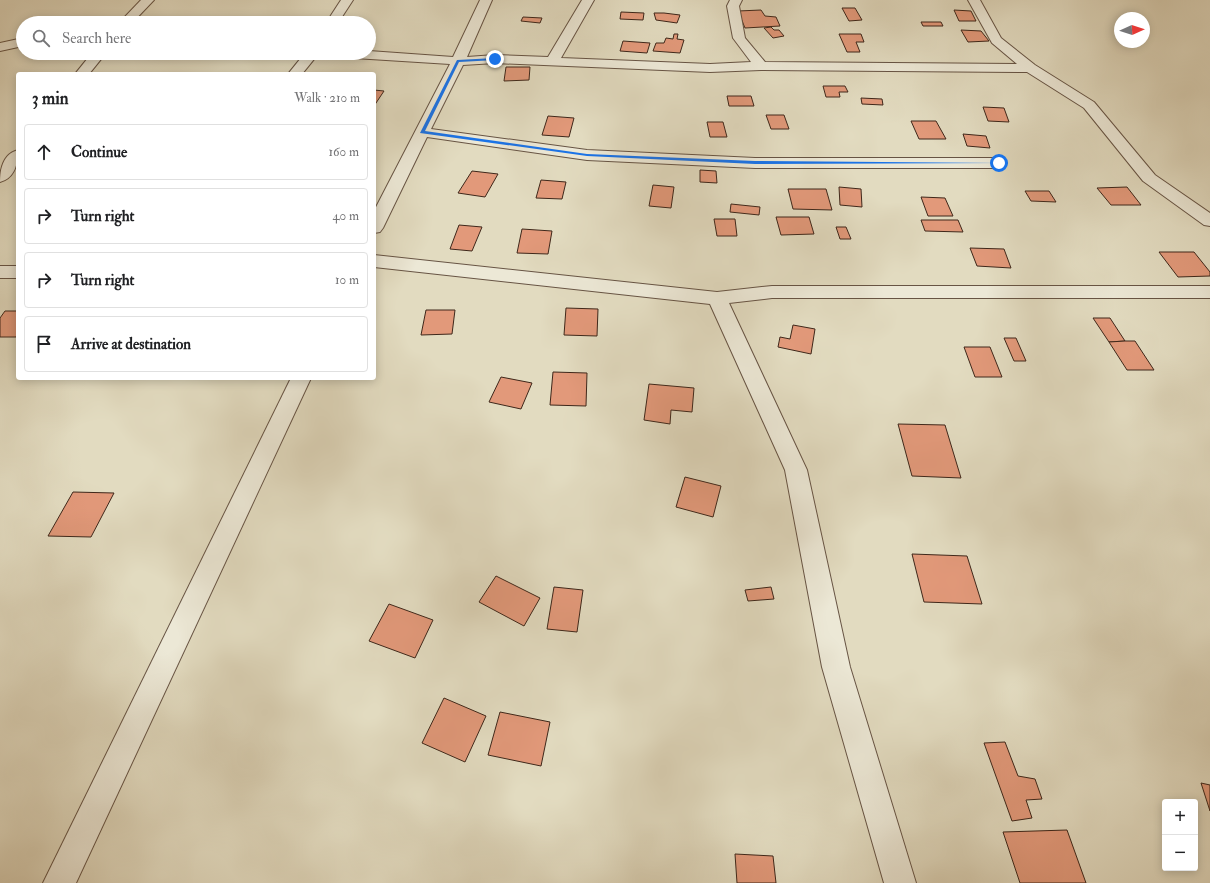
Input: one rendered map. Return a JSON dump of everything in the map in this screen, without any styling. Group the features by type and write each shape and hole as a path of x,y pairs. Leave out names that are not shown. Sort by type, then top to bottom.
{"street":[{"path":"132,16 148,0"},
{"path":"337,16 347,0"},
{"path":"376,224 458,61 486,0"},
{"path":"552,62 588,0"},
{"path":"736,0 733,6 739,38 761,66"},
{"path":"974,0 996,40 1030,68 1089,105 1149,178 1210,221"},
{"path":"0,47 16,44"},
{"path":"376,56 458,61 495,59 710,68 761,66 1030,68"},
{"path":"84,72 93,60"},
{"path":"297,72 306,60"},
{"path":"422,132 587,155 755,163 999,163"},
{"path":"0,177 16,157"},
{"path":"376,261 717,298 772,292 1210,292"},
{"path":"0,272 16,272"},
{"path":"717,298 796,470 836,668 900,883"},
{"path":"59,883 300,380"}],"building":[{"path":"842,8 855,8 862,20 849,21"},
{"path":"761,10 765,16 776,17 780,26 745,28 738,11"},
{"path":"954,10 971,11 976,21 959,21"},
{"path":"621,12 644,13 643,20 620,19"},
{"path":"654,13 680,15 677,23 656,20"},
{"path":"523,17 542,18 540,23 521,21"},
{"path":"921,22 941,22 943,26 923,26"},
{"path":"771,27 774,30 779,30 784,36 773,38 764,28"},
{"path":"961,30 981,31 989,41 968,42"},
{"path":"674,34 678,34 677,39 684,40 680,53 653,51 656,43 664,43 666,38 673,39"},
{"path":"839,34 861,34 864,42 856,42 860,52 847,52"},
{"path":"623,41 650,43 647,53 620,51"},
{"path":"506,67 530,67 529,80 504,81"},
{"path":"823,86 845,86 848,92 839,92 840,97 826,97"},
{"path":"376,90 384,91 376,103"},
{"path":"727,96 751,96 754,106 729,106"},
{"path":"861,98 882,99 883,105 862,104"},
{"path":"983,107 1004,108 1009,122 988,121"},
{"path":"766,115 784,115 789,129 771,129"},
{"path":"548,116 574,118 569,137 542,135"},
{"path":"911,121 936,121 946,139 919,139"},
{"path":"707,122 723,122 727,137 710,137"},
{"path":"963,134 986,136 990,148 967,146"},
{"path":"700,170 716,171 717,183 700,182"},
{"path":"472,171 498,174 485,197 458,193"},
{"path":"541,180 566,182 562,199 536,198"},
{"path":"653,185 674,187 671,208 649,206"},
{"path":"839,187 861,189 862,207 840,205"},
{"path":"1127,187 1141,205 1111,205 1097,188"},
{"path":"788,189 826,189 832,210 793,209"},
{"path":"1025,191 1049,191 1056,202 1031,201"},
{"path":"921,197 945,198 953,216 928,216"},
{"path":"731,204 760,207 759,215 730,212"},
{"path":"776,217 809,217 814,234 781,235"},
{"path":"714,219 735,219 737,236 717,236"},
{"path":"921,220 958,220 963,232 925,231"},
{"path":"459,225 482,227 472,251 450,249"},
{"path":"836,227 846,227 851,239 840,239"},
{"path":"522,229 552,231 548,254 517,253"},
{"path":"970,248 1004,249 1011,268 977,266"},
{"path":"1159,252 1194,252 1210,272 1210,276 1178,277"},
{"path":"566,308 598,309 597,336 564,335"},
{"path":"426,310 455,310 452,334 421,335"},
{"path":"5,311 16,311 16,337 0,337 0,318"},
{"path":"1093,318 1110,318 1125,341 1109,342"},
{"path":"793,325 815,329 811,354 778,347 780,337 790,339"},
{"path":"1004,338 1016,338 1026,361 1014,361"},
{"path":"1135,341 1154,370 1127,370 1109,342"},
{"path":"964,347 990,347 1002,377 975,377"},
{"path":"553,372 587,373 586,406 550,405"},
{"path":"501,377 532,383 521,409 489,402"},
{"path":"649,384 694,388 692,412 671,410 670,424 644,420"},
{"path":"898,424 945,425 961,478 912,476"},
{"path":"685,477 721,486 713,517 676,507"},
{"path":"73,492 114,493 91,537 48,536"},
{"path":"912,554 967,556 982,604 924,602"},
{"path":"496,576 540,598 524,626 479,602"},
{"path":"554,587 583,590 577,632 547,629"},
{"path":"771,587 774,599 748,601 745,590"},
{"path":"389,604 433,620 415,658 369,641"},
{"path":"444,698 486,716 465,762 422,743"},
{"path":"500,712 550,722 541,766 488,755"},
{"path":"1005,742 1018,776 1035,779 1042,799 1026,800 1032,818 1012,821 984,743"},
{"path":"1201,783 1210,785 1210,811"},
{"path":"1067,830 1086,883 1020,883 1003,832"},
{"path":"735,854 773,856 776,883 737,883"}],"route":[{"path":"495,59 458,61 422,132 587,155 755,163 999,163"}]}
